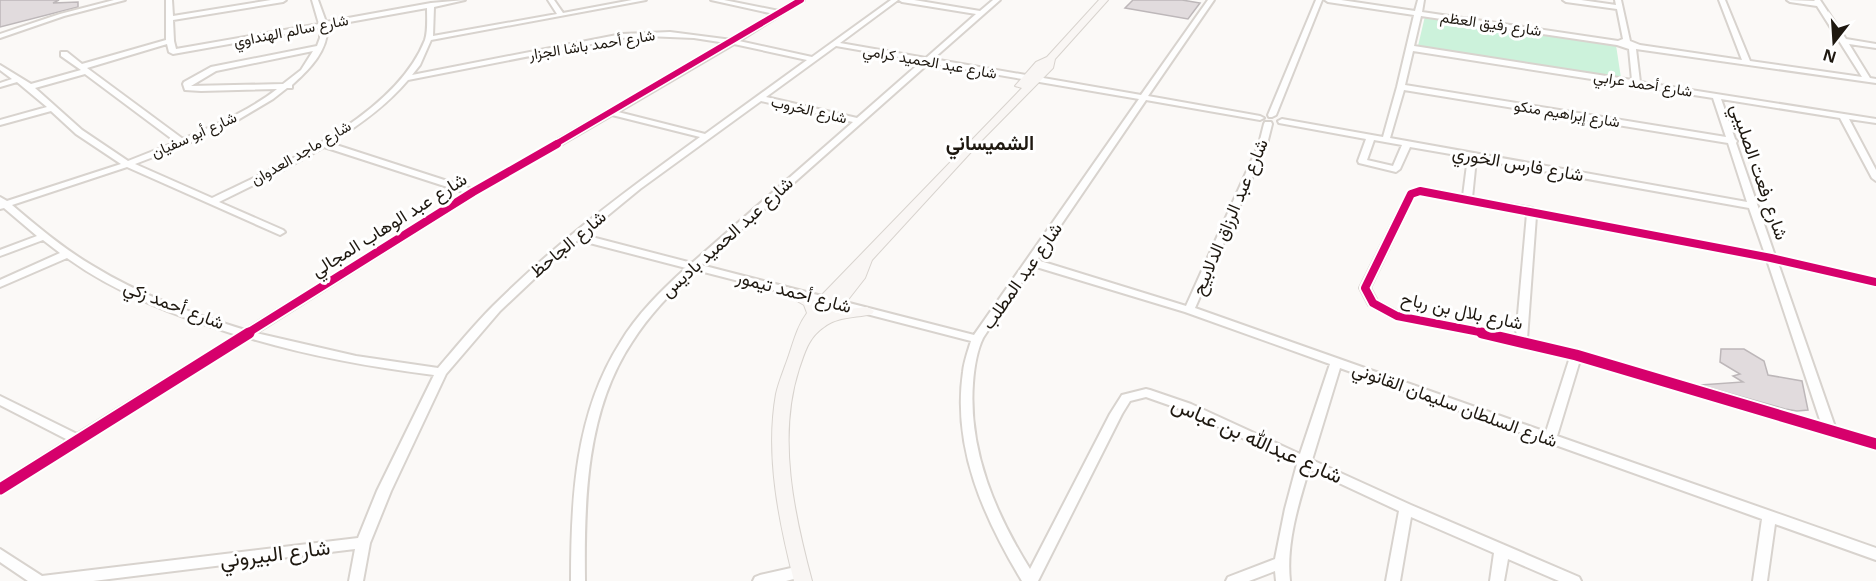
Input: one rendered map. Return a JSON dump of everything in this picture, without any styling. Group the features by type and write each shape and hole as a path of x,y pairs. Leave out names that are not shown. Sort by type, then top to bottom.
{"street":[{"path":"0,36 62,15 122,0"},
{"path":"30,87 170,41 169,0"},
{"path":"169,18 283,0"},
{"name":"شارع أبو سفيان","path":"2,204 127,164 181,142 250,110 289,86 308,66 320,48 324,25 315,0"},
{"name":"شارع سالم الهنداوي","path":"170,41 171,52 176,52 462,0"},
{"path":"551,0 561,15"},
{"path":"428,39 643,0"},
{"path":"714,0 781,13"},
{"name":"شارع عبد الوهاب المجالي","path":"0,489 473,192 734,42 801,0"},
{"name":"شارع الجاحظ","path":"356,581 363,543 384,491 441,372 496,309 575,236 704,136 895,0"},
{"path":"902,0 981,13"},
{"name":"شارع عبد الحميد باديس","path":"578,581 579,505 582,476 603,386 625,343 640,321 670,285 693,264 997,0"},
{"path":"760,581 801,576 789,528 783,480 781,419 784,392 802,338 855,266 866,259 1010,104 1010,97 1050,66 1050,59 1104,0"},
{"name":"شارع عبد المطلب","path":"1031,581 997,526 973,457 967,400 969,367 977,339 1210,0"},
{"name":"شارع عبد الرزاق الدلابيح","path":"1190,310 1263,144 1267,119 1319,0"},
{"name":"شارع رفيق العظم","path":"1328,0 1872,80"},
{"path":"1386,140 1421,0"},
{"path":"1566,0 1619,4 1636,83"},
{"path":"1722,0 1746,61"},
{"path":"1790,0 1818,2 1872,80"},
{"name":"شارع ماجد العدوان","path":"213,201 323,144 358,120 406,78 428,39 430,5"},
{"name":"شارع أحمد باشا الجزار","path":"406,78 637,34 685,34 813,59"},
{"path":"1843,41 1876,46"},
{"name":"شارع عبد الحميد كرامي","path":"834,45 1031,80"},
{"path":"289,86 188,88 186,84 213,69 320,48"},
{"name":"شارع أحمد عرابي","path":"1410,48 1876,121"},
{"path":"64,54 181,142"},
{"path":"0,67 30,87 79,132 127,164 280,232"},
{"path":"0,85 20,79"},
{"path":"1031,80 1267,119"},
{"name":"شارع إبراهيم منكو","path":"1401,87 1733,141"},
{"name":"شارع رفعت الصليبي","path":"1716,96 1829,429"},
{"name":"شارع الخروب","path":"758,98 860,121"},
{"path":"0,123 52,108"},
{"path":"610,112 704,136"},
{"path":"1843,116 1873,168 1876,178"},
{"name":"شارع فارس الخوري","path":"1267,119 1754,206"},
{"path":"1371,137 1362,161 1389,169 1396,169 1407,144"},
{"path":"323,144 473,192"},
{"path":"1467,198 1472,156"},
{"name":"شارع بلال بن رباح","path":"1876,282 1771,258 1428,191 1411,194 1365,288 1367,294 1382,310 1397,316 1521,341 1576,355 1876,444"},
{"name":"شارع أحمد زكي","path":"2,204 67,254 102,276 147,297 246,333 344,358 441,372"},
{"path":"1521,341 1532,211"},
{"name":"شارع أحمد تيمور","path":"575,236 693,264 787,291 977,339"},
{"path":"0,253 43,237"},
{"path":"0,284 67,254"},
{"name":"شارع السلطان سليمان القانوني","path":"1032,262 1190,310 1876,554"},
{"path":"787,291 810,303 817,318"},
{"path":"817,318 867,311"},
{"path":"1550,438 1576,355"},
{"path":"1283,581 1280,563 1304,461 1336,363"},
{"name":"شارع عبدالله بن عباس","path":"1031,581 1126,398 1146,393 1168,400 1406,509 1574,581"},
{"path":"0,400 78,440"},
{"path":"1393,581 1406,509"},
{"path":"1760,581 1769,516"},
{"name":"شارع البيروني","path":"44,581 363,543"},
{"path":"1497,581 1502,550"},
{"path":"0,555 39,581"},
{"path":"1233,581 1280,563"}],"green space":[{"path":"1425,16 1616,45 1621,78 1418,46"}],"building":[{"path":"0,0 59,0 53,3 78,2 78,7 0,27"},
{"path":"1133,0 1182,0 1200,3 1188,19 1125,8"},
{"path":"1721,349 1744,349 1764,361 1768,375 1802,381 1808,410 1785,409 1700,385 1743,382 1733,376 1740,374 1720,362"}],"cycle path":[{"path":"0,489 473,192 733,42 801,0"},
{"path":"1876,282 1771,258 1420,191 1411,194 1406,202 1365,288 1373,303 1397,316 1494,335 1576,355 1876,444"}],"district":[{"name":"الشميساني","path":"990,143"}]}
